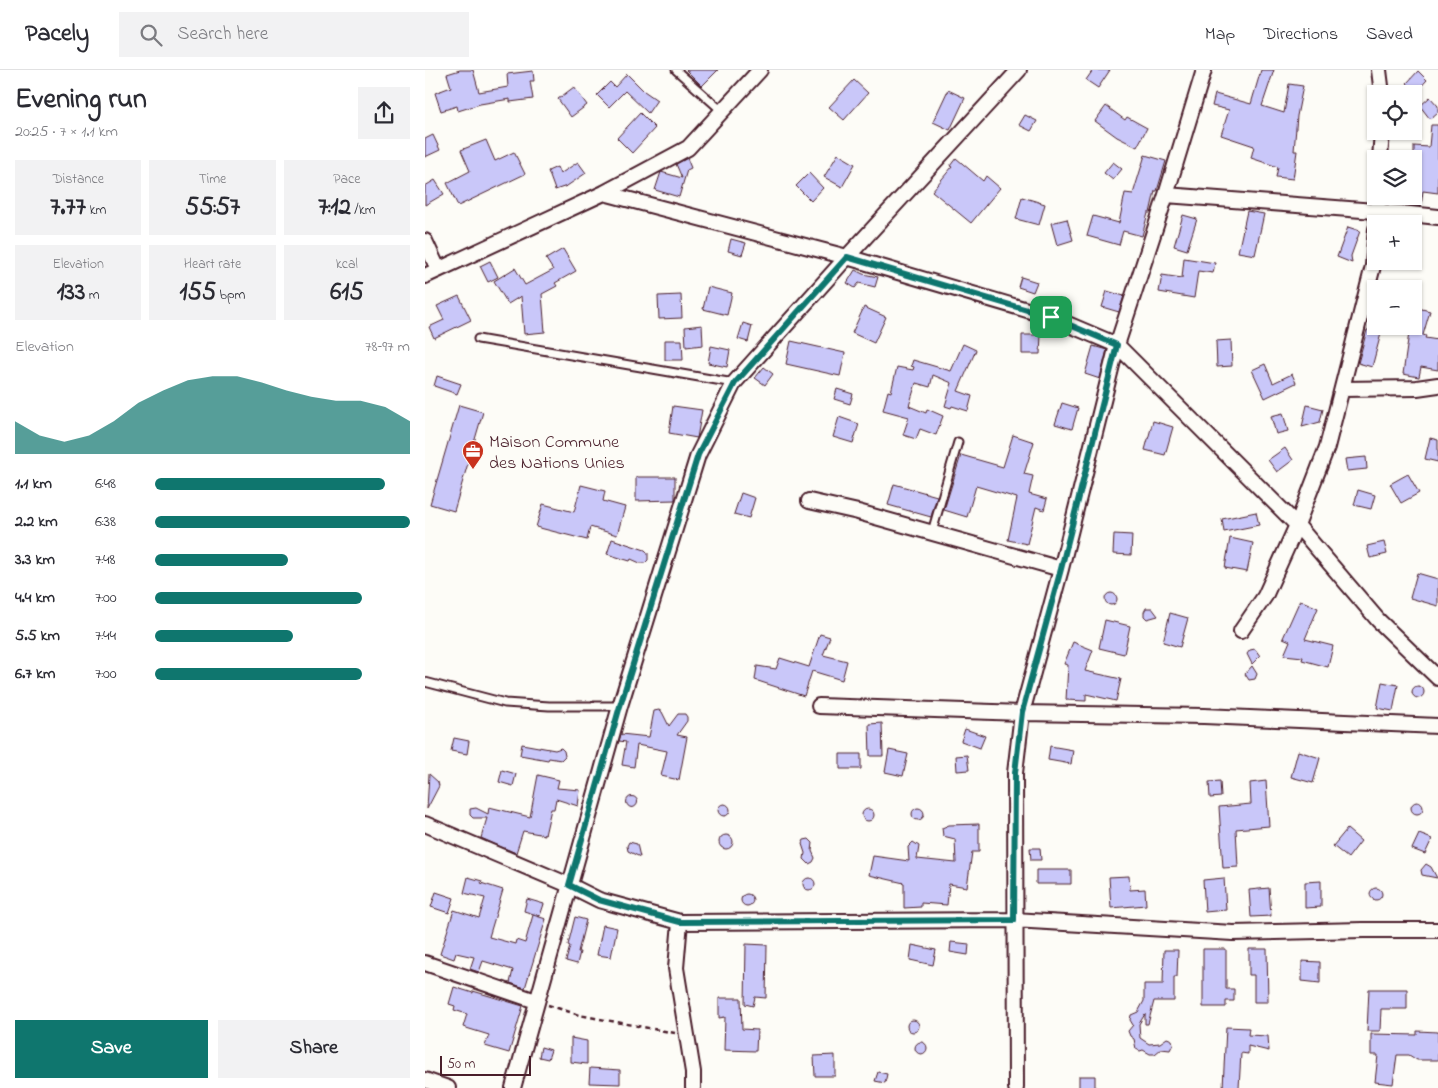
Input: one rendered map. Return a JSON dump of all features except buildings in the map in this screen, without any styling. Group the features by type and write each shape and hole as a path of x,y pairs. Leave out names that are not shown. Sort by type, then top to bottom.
{"street":[{"path":"425,276 604,193 687,148 723,112 760,70"},
{"path":"513,1088 620,706 698,455 735,383 847,257 1019,70"},
{"path":"1016,1088 1015,773 1022,712 1061,569 1117,345 1166,195 1203,70"},
{"path":"1379,70 1381,85"},
{"path":"604,193 847,257 1051,317 1117,345 1297,525 1378,620 1438,678"},
{"path":"1166,195 1367,216"},
{"path":"1422,218 1438,218"},
{"path":"425,241 438,269"},
{"path":"1241,631 1265,596 1297,525 1327,447 1372,270"},
{"path":"1342,389 1417,388 1438,385"},
{"path":"809,501 933,532 1061,569"},
{"path":"819,706 1204,716 1438,726"},
{"path":"425,824 569,885 599,900 680,922 1014,920 1233,934 1438,930"},
{"path":"680,922 675,968 693,1072 693,1088"},
{"path":"425,963 536,1001"},
{"path":"425,1080 447,1088"}],"lane":[{"path":"677,70 723,112"},
{"path":"478,339 735,383"},
{"path":"933,532 958,442"},
{"path":"425,682 505,703 549,706 620,706"}],"path":[{"path":"536,1001 579,1015 686,1036"}],"place":[{"name":"Maison Commune des Nations Unies","path":"473,470"}],"route":[{"path":"847,257 1051,317 1117,345 1061,569 1022,712 1015,773 1014,920 680,922 599,900 569,885 620,706 698,455 735,383 847,257"}]}
